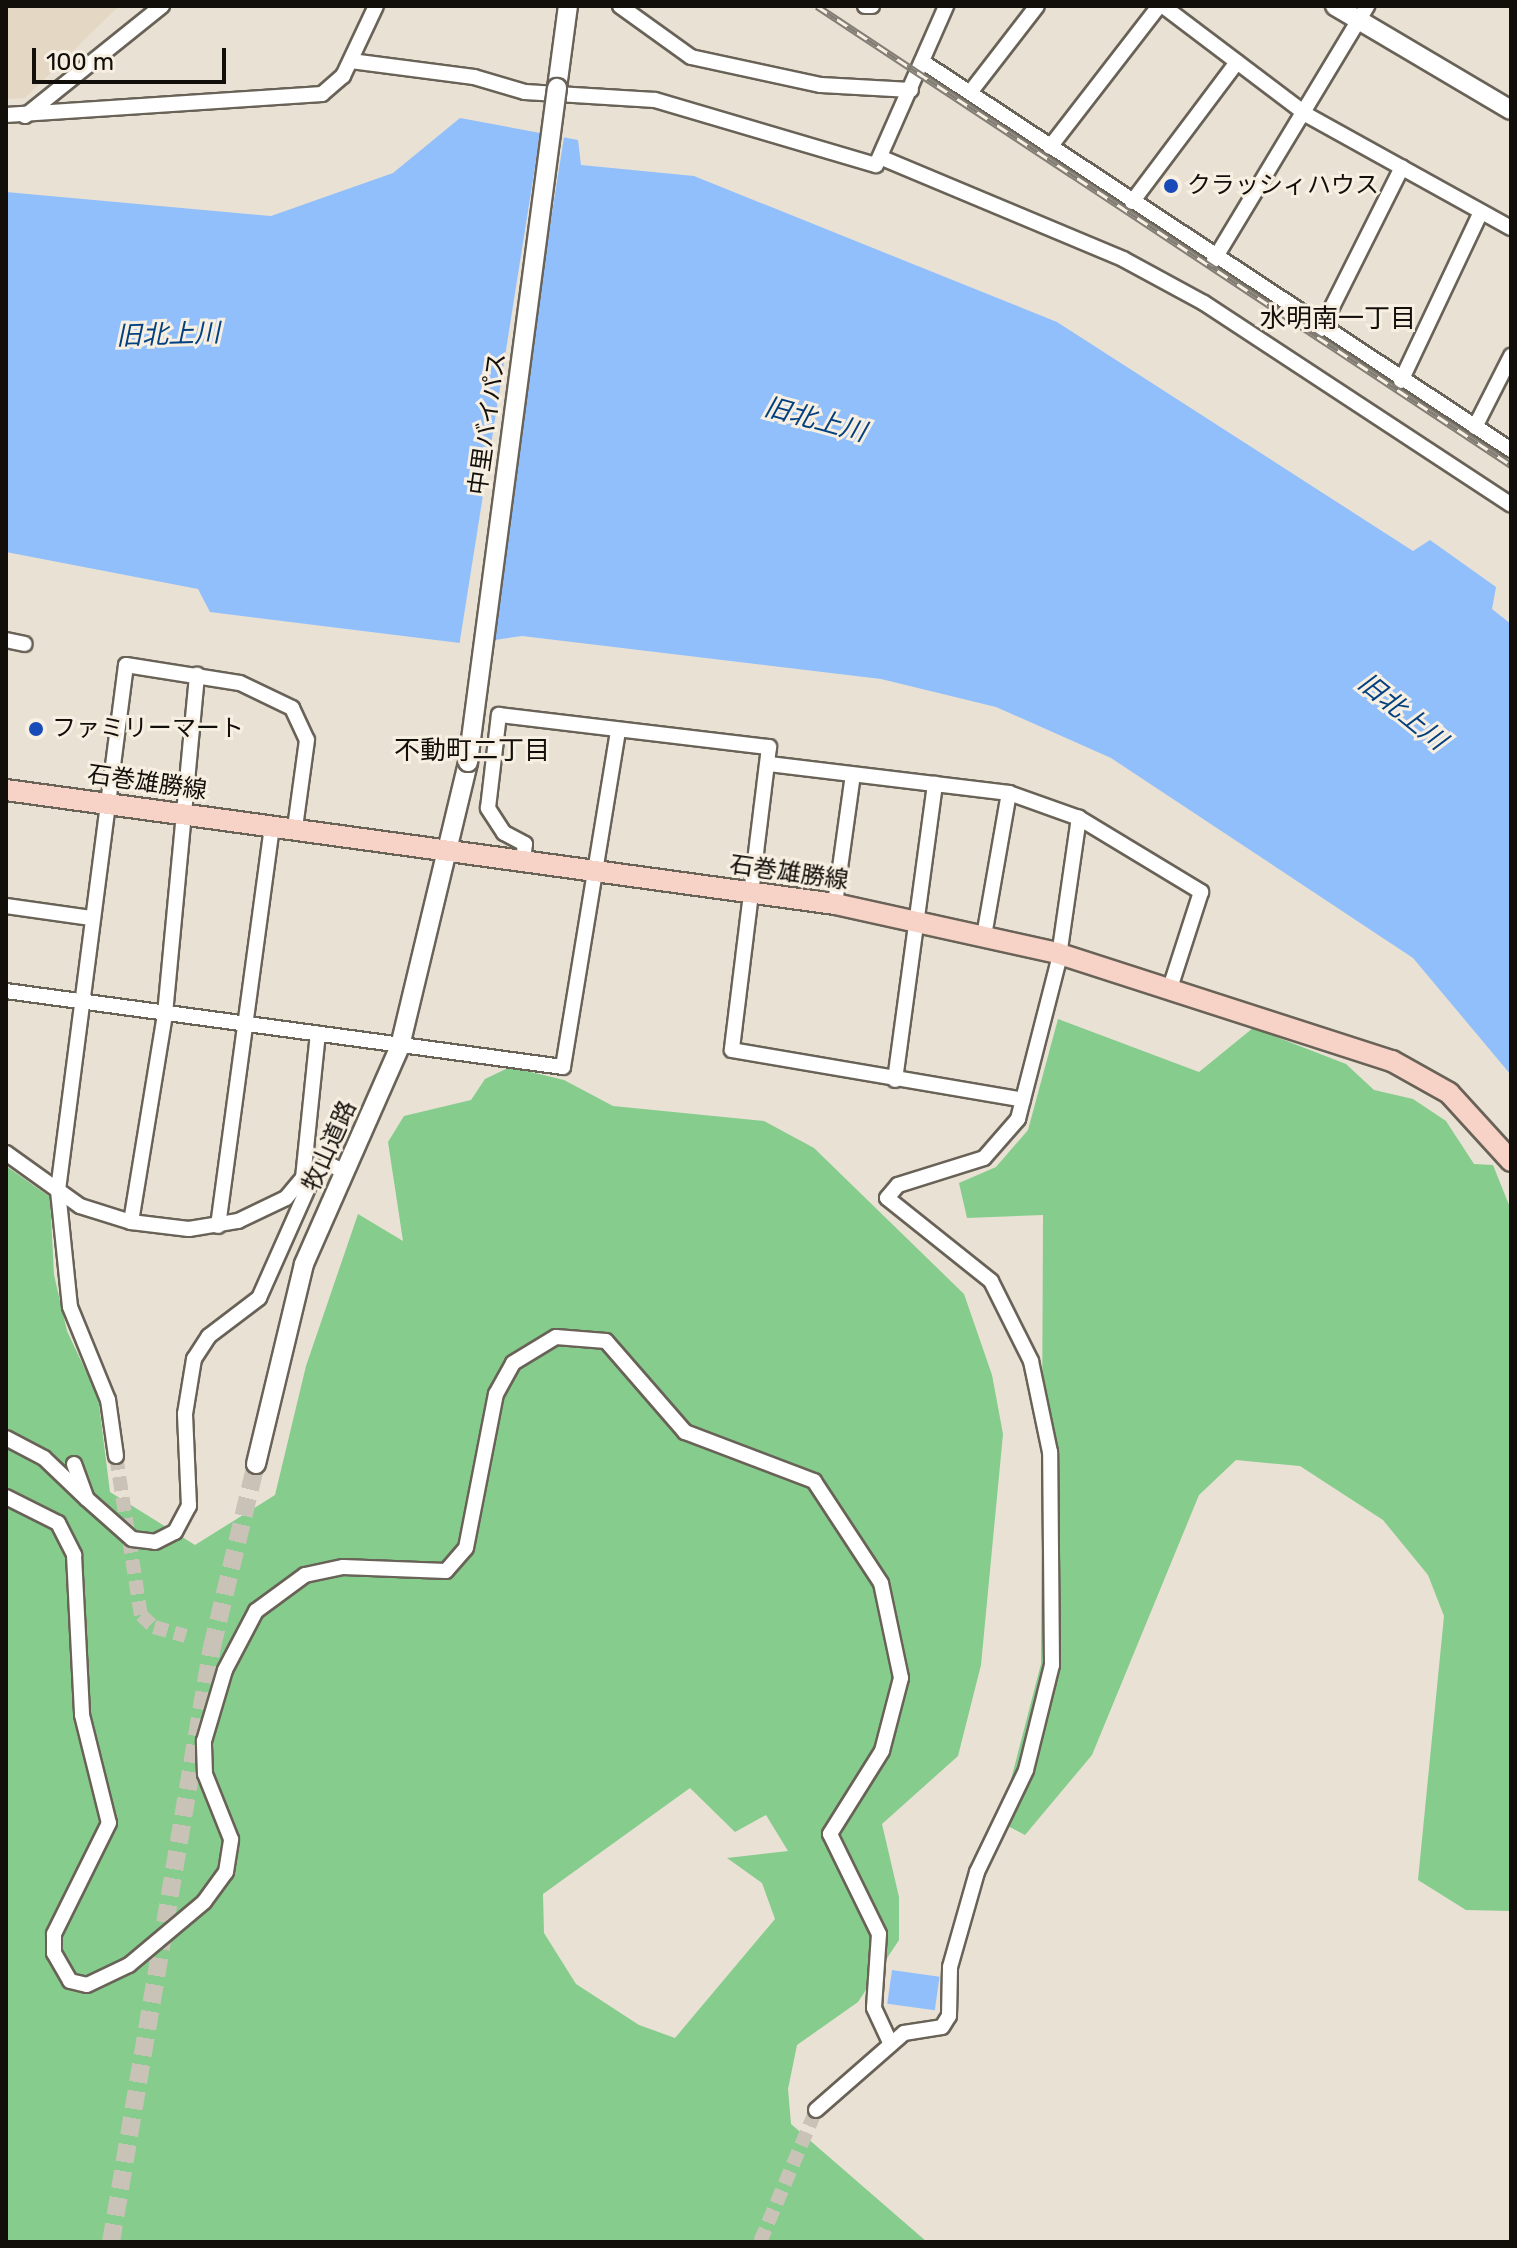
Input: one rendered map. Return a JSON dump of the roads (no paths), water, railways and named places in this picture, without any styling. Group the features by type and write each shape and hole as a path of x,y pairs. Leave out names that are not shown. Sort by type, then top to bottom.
{"main road":[{"name":"石巻雄勝線","path":"6,790 447,847 595,872 835,904 1057,953 1171,985 1421,1074 1472,1113 1511,1161"}],"street":[{"path":"16,115 162,6"},
{"path":"16,115 322,94 351,61 376,6"},
{"name":"中里バイパス","path":"447,847 468,762 568,6"},
{"path":"620,6 691,57 821,85 911,90"},
{"path":"865,6 872,6"},
{"path":"351,61 474,77 525,92 655,100 876,165 882,158 946,6"},
{"path":"972,90 1037,6"},
{"path":"1050,147 1161,6 1307,115 1511,228"},
{"path":"1335,6 1363,14 1511,110"},
{"path":"1214,260 1307,115 1363,14"},
{"path":"923,62 972,90 1214,260 1511,450"},
{"path":"1132,202 1237,62"},
{"path":"882,158 1123,259 1204,303 1511,505"},
{"path":"1321,329 1402,167"},
{"path":"1401,381 1481,212"},
{"path":"1475,427 1511,356"},
{"path":"6,640 25,644"},
{"path":"116,1456 108,1400 70,1307 58,1190 105,803 126,665 240,683 300,715 307,740 295,828"},
{"path":"131,1222 165,1014 188,815 197,675"},
{"path":"523,860 525,844 504,833 488,808 499,715 769,747 732,1050 1023,1100"},
{"path":"6,991 563,1067 618,731"},
{"path":"769,764 1009,793 1079,818 1201,892 1171,985"},
{"path":"835,904 853,775"},
{"path":"895,1080 914,919 935,784"},
{"path":"984,936 1009,793"},
{"path":"816,2110 890,2043 942,2027 949,2016 950,1967 973,1886 1026,1770 1052,1650 1050,1452 1031,1361 991,1281 887,1198 898,1185 984,1158 1005,1139 1023,1100 1057,953 1079,818"},
{"path":"218,1226 272,826"},
{"name":"牧山道路","path":"256,1464 281,1336 400,1046 447,847"},
{"path":"6,906 91,918"},
{"path":"6,1153 80,1206 131,1222 218,1226 286,1198 303,1178 318,1034"},
{"path":"6,1438 44,1458 132,1539 165,1540 183,1523 194,1359 209,1336 259,1298 315,1172 328,1164 346,1172"},
{"path":"6,1497 58,1523 74,1555 82,1715 109,1823 54,1934 54,1953 70,1981 87,1985 129,1965 204,1902 226,1872 231,1839 205,1774 204,1741 225,1670 256,1611 305,1575 343,1567 446,1571 466,1548 496,1394 513,1363 556,1337 606,1341 685,1432 814,1481 881,1583 901,1678 882,1751 830,1834 879,1934 874,2008 890,2043"},
{"path":"74,1464 87,1499"}],"water":[{"name":"旧北上川","path":"460,118 578,140 581,165 694,176 1057,322 1413,551 1430,540 1496,587 1492,609 1511,624 1511,1075 1413,958 1111,758 996,707 881,679 522,636 468,644 210,612 198,589 6,552 6,192 271,216 393,173"},
{"path":"892,1970 940,1977 935,2010 887,2004"}],"tunnel":[{"path":"116,1456 141,1615 154,1627 186,1636"},
{"path":"111,2242 212,1647 256,1464"},
{"path":"760,2242 816,2110"}],"railway":[{"path":"817,6 1511,465"}],"place":[{"name":"クラッシィハウス","path":"1171,186"},
{"name":"ファミリーマート","path":"36,729"}],"district":[{"name":"水明南一丁目","path":"1338,319"},
{"name":"不動町二丁目","path":"472,751"}]}
